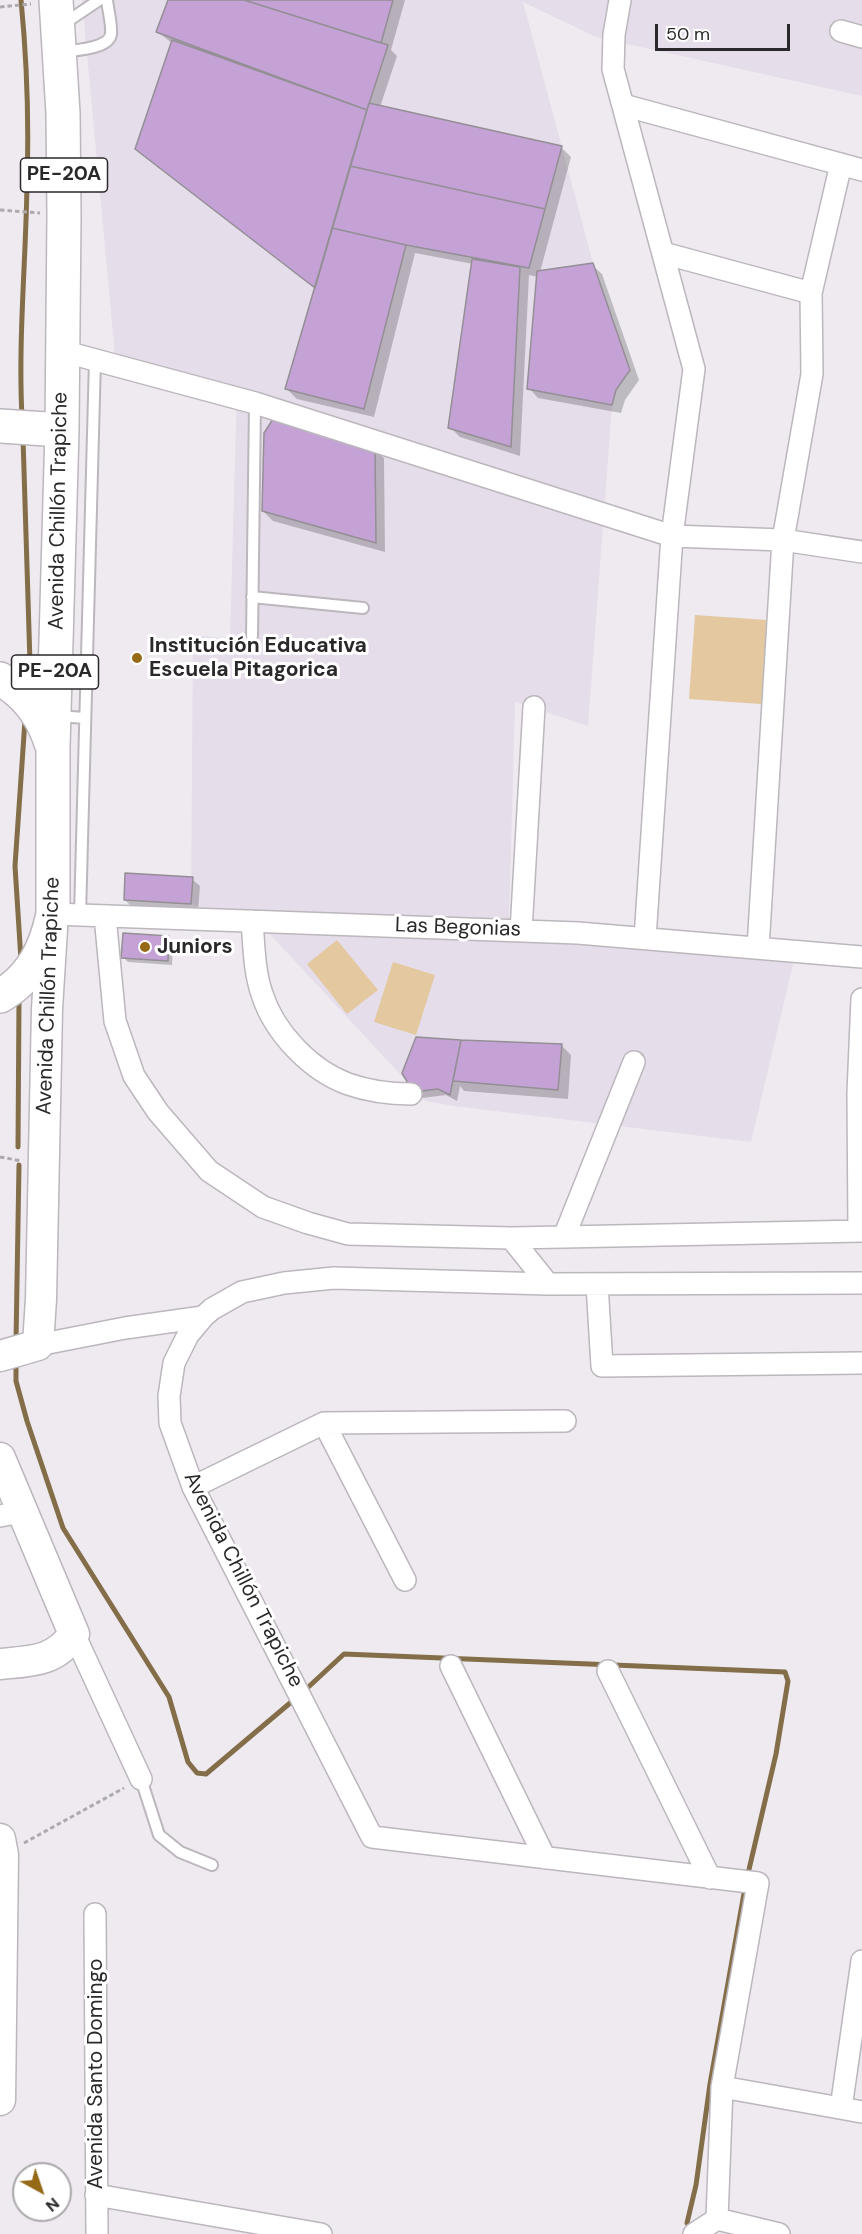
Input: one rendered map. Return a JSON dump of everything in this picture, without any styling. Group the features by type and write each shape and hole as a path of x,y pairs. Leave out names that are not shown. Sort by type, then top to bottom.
{"main road":[{"name":"Avenida Chillón Trapiche","path":"58,20 64,216 62,430 64,727 68,794 66,914"},
{"path":"0,426 62,430"},
{"path":"0,679 24,696 37,711 47,728 64,727"},
{"name":"PE-20A","path":"0,996 26,976 39,958 48,937 66,914"}],"street":[{"path":"620,0 614,35 613,69 694,369 672,536 645,938"},
{"path":"841,31 862,37"},
{"path":"623,105 862,170"},
{"path":"758,948 783,540 812,375 811,293 842,164"},
{"path":"663,253 811,293"},
{"path":"62,351 255,403 672,536 783,540 862,552"},
{"path":"521,930 534,707"},
{"name":"Las Begonias","path":"66,914 521,930 645,938 862,957"},
{"name":"Avenida Chillón Trapiche","path":"38,1345 42,1299 47,1009 66,914"},
{"path":"105,916 115,1022 134,1076 158,1112 209,1171 263,1206 308,1223 348,1234 511,1238 861,1231 862,999"},
{"path":"252,921 261,994 273,1019 293,1044 322,1070 348,1084 386,1094 411,1094"},
{"path":"564,1237 634,1062"},
{"path":"511,1238 548,1284"},
{"path":"0,1356 38,1345 125,1328 203,1317 212,1309 242,1292 284,1283 334,1278 548,1284 862,1283"},
{"path":"597,1284 602,1366 862,1363"},
{"name":"Avenida Chillón Trapiche","path":"203,1317 188,1335 174,1363 169,1396 170,1423 193,1487 372,1837 545,1858"},
{"path":"193,1487 324,1423 565,1421"},
{"path":"324,1423 405,1580"},
{"path":"0,1458 11,1514 74,1634 141,1779"},
{"path":"0,1664 31,1661 51,1655 64,1648 74,1634"},
{"path":"451,1666 545,1858 758,1883 722,2087 717,2219"},
{"path":"608,1671 710,1878"},
{"path":"0,2100 1,1847"},
{"name":"Avenida Santo Domingo","path":"95,1914 96,2234"},
{"path":"841,2109 862,1961"},
{"path":"722,2087 862,2112"},
{"path":"96,2195 321,2234"},
{"path":"694,2234 717,2219 779,2234"}],"lane":[{"path":"58,20 99,0"},
{"path":"58,20 103,45 111,34 107,0"},
{"path":"68,794 64,727 95,360"},
{"path":"252,636 255,403"},
{"path":"252,597 363,608"},
{"path":"141,1779 159,1834 180,1852 212,1865"}],"path":[{"path":"0,7 58,20"},
{"path":"0,210 64,216"},
{"path":"1,1847 141,1779"}],"shaded area":[{"path":"82,0 862,0 862,96 596,37 523,2 593,263 616,390 612,405 588,726 515,702 509,920 798,943 751,1142 425,1101 266,930 191,904 193,635 230,639 237,388 115,355"},
{"path":"695,615 781,621 775,705 689,699"},
{"path":"337,940 378,990 347,1014 307,964"},
{"path":"393,962 435,975 416,1035 374,1022"}],"building":[{"path":"168,0 244,0 388,45 367,110 156,32"},
{"path":"244,0 393,0 381,43"},
{"path":"172,40 367,110 315,288 135,149"},
{"path":"369,103 562,146 545,209 350,166"},
{"path":"350,166 545,209 529,268 406,245 332,228"},
{"path":"332,228 406,245 364,409 285,389"},
{"path":"472,259 520,267 511,447 448,428"},
{"path":"593,263 630,370 616,390 612,405 527,389 537,271"},
{"path":"273,419 375,446 376,543 262,511 264,433"},
{"path":"125,873 193,877 191,904 124,900"},
{"name":"Juniors","path":"123,933 169,936 168,961 121,958"},
{"path":"416,1037 461,1040 450,1095 438,1089 413,1092 402,1073"},
{"path":"461,1040 562,1044 558,1090 453,1081"}],"waterway":[{"path":"21,0 28,137 21,358 22,417"},
{"path":"23,438 30,663 27,683"},
{"path":"21,960 15,866 25,720"},
{"path":"18,1147 19,1000"},
{"path":"16,1341 19,1165"},
{"path":"16,1362 16,1381 27,1421 63,1528 169,1697 188,1762 197,1773 206,1774 296,1698"},
{"path":"303,1692 344,1654 785,1672 788,1681 776,1754 747,1878"},
{"path":"687,2223 696,2185 710,2084 745,1888"}],"place":[{"name":"Institución Educativa Escuela Pitagorica","path":"137,658"},
{"name":"Juniors","path":"145,947"}]}
